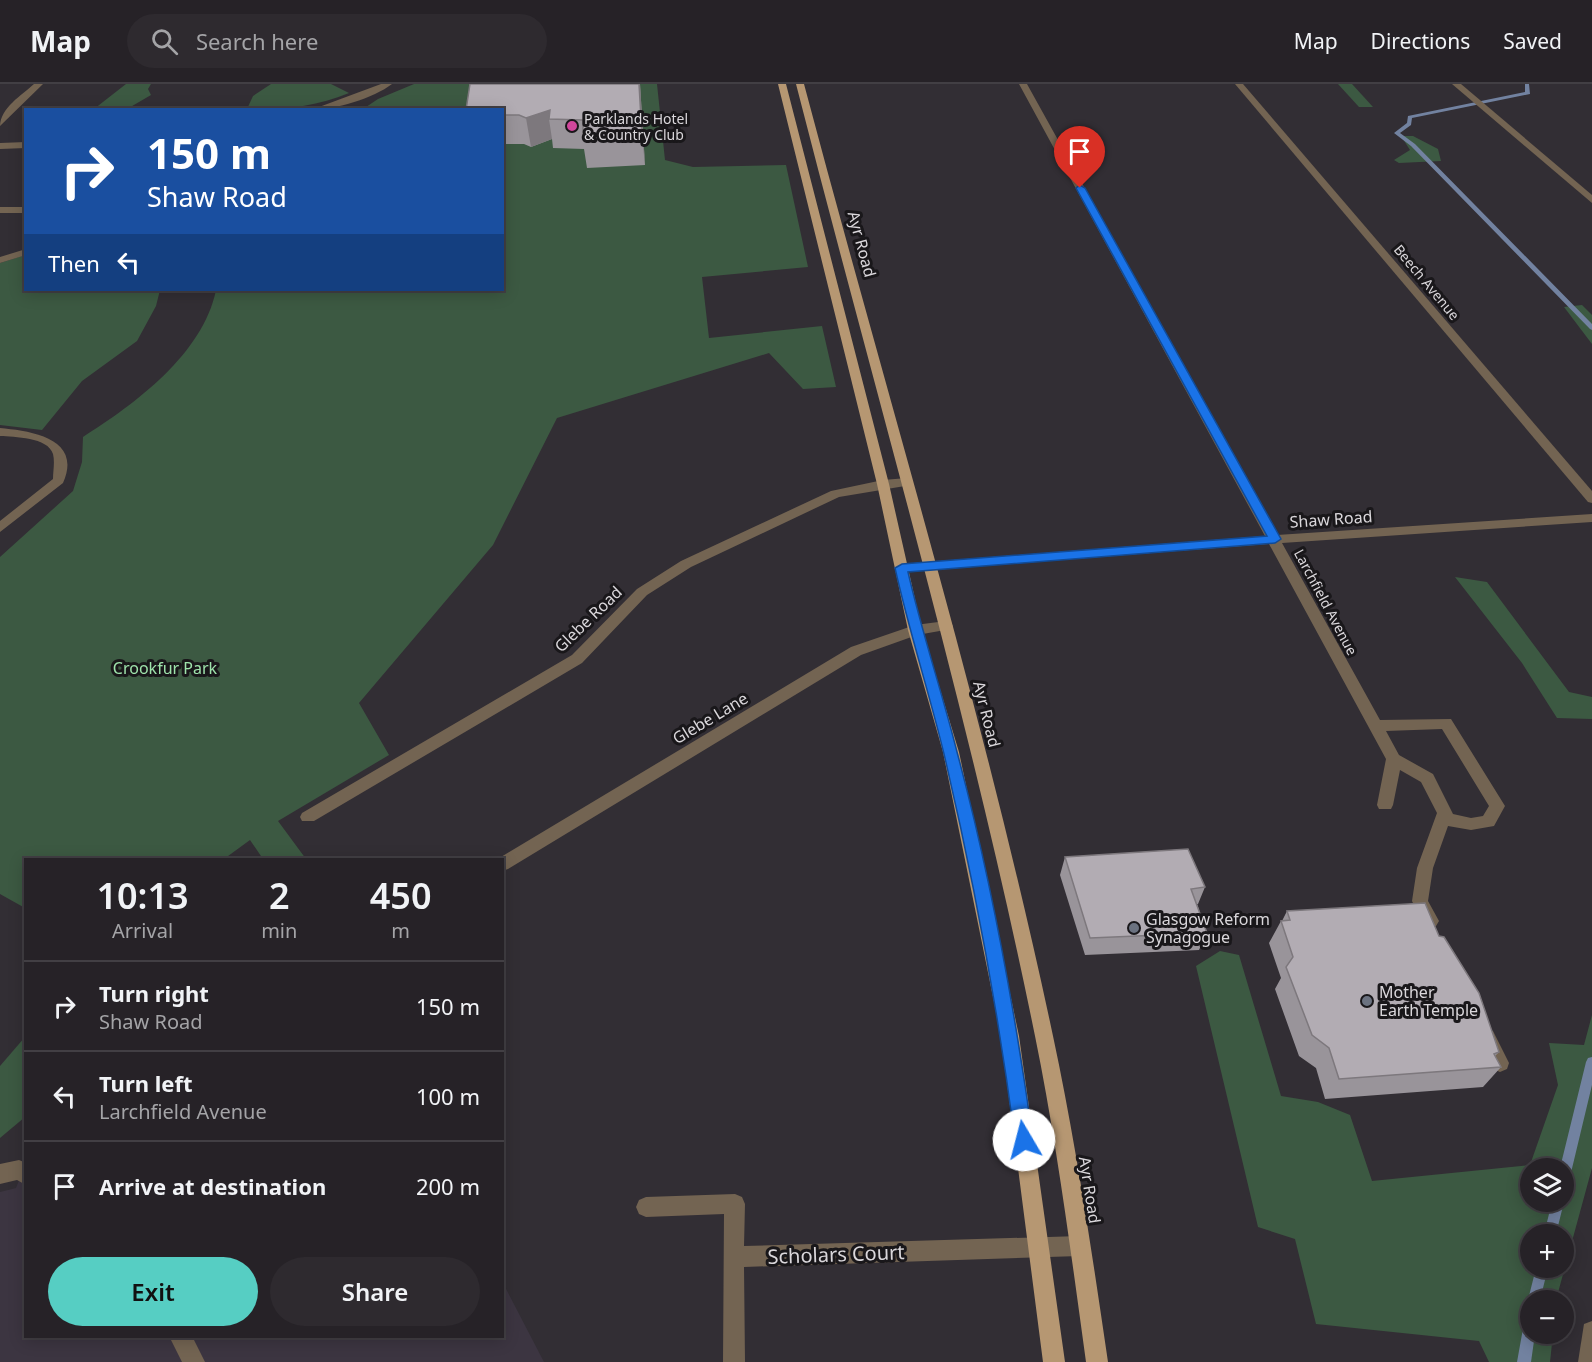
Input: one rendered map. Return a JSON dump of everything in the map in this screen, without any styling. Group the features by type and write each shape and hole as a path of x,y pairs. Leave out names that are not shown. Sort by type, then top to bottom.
{"main road":[{"path":"782,84 883,484 915,630 951,752 1010,1036 1054,1362"},
{"name":"Ayr Road","path":"800,84 946,626 1001,845 1055,1084 1097,1362"}],"street":[{"path":"0,123 11,109 39,84"},
{"path":"322,108 388,84"},
{"name":"Larchfield Avenue","path":"1023,84 1394,759"},
{"name":"Beech Avenue","path":"1239,84 1592,499"},
{"path":"1456,84 1592,200"},
{"path":"0,108 11,109"},
{"path":"0,146 24,145"},
{"path":"0,210 24,210"},
{"path":"0,260 24,253"},
{"path":"0,432 49,443 58,449 60,458 59,480 0,528"},
{"name":"Glebe Road","path":"308,817 576,659 642,592 686,564 835,494 883,484 907,482"},
{"name":"Shaw Road","path":"902,568 1275,539 1592,518"},
{"name":"Glebe Lane","path":"504,863 856,651 915,630 946,626"},
{"path":"1376,726 1446,723 1459,741 1497,806 1488,821 1471,824 1443,819"},
{"path":"1385,805 1394,759 1427,778 1446,813 1425,868 1420,901 1440,941"},
{"path":"1480,1023 1500,1063"},
{"path":"0,1174 19,1170 24,1174"},
{"path":"646,1207 735,1204 734,1362"},
{"name":"Scholars Court","path":"733,1257 1080,1246"},
{"path":"1589,1362 1592,1332"},
{"path":"181,1338 194,1362"}],"shaded area":[{"path":"24,1168 24,1338 504,1338 504,1285 544,1362 0,1362 0,1192 16,1188"}],"green space":[{"path":"126,84 151,84 148,89 151,95 129,108 95,108"},
{"path":"271,84 331,84 349,93 324,102 299,107 247,108 253,96"},
{"name":"Crookfur Park","path":"414,84 657,84 665,160 693,167 786,165 808,267 702,277 709,338 822,326 836,387 803,389 769,353 557,418 493,545 359,703 389,755 278,821 305,858 262,858 250,840 225,858 24,858 24,907 0,894 0,557 73,491 82,462 83,437 145,393 182,356 209,313 216,291 504,291 504,108 364,108 378,99"},
{"path":"1338,84 1352,84 1373,107 1359,107"},
{"path":"1401,136 1413,136 1438,149 1441,161 1399,163 1394,160 1410,150"},
{"path":"24,255 24,291 160,291 156,306 137,341 82,381 42,430 0,425 0,263"},
{"path":"1582,305 1592,315 1592,344 1564,307"},
{"path":"1455,577 1487,582 1569,692 1592,697 1592,719 1557,718 1522,663"},
{"path":"1220,951 1239,955 1281,1096 1318,1102 1350,1115 1372,1181 1520,1166 1520,1212 1574,1212 1574,1158 1532,1158 1558,1085 1549,1043 1584,1045 1592,1015 1592,1168 1574,1234 1574,1224 1520,1224 1520,1278 1562,1278 1559,1290 1520,1290 1520,1344 1552,1344 1550,1362 1489,1362 1479,1341 1316,1324 1295,1239 1258,1227 1196,966"},
{"path":"24,1038 24,1118 0,1138 0,1066"}],"building":[{"path":"470,84 639,84 642,136 583,139 583,120 549,119 550,110 526,118 519,115 504,115 504,108 466,108"},
{"name":"Glasgow Reform Synagogue","path":"1188,849 1205,887 1191,889 1207,933 1090,938 1065,857"},
{"name":"Mother Earth Temple","path":"1425,903 1439,936 1444,937 1479,993 1499,1052 1494,1054 1501,1067 1339,1079 1329,1048 1312,1035 1286,967 1293,957 1281,921 1290,920 1287,911"}],"waterway":[{"path":"1527,84 1528,93 1410,117 1409,124 1397,133 1413,145 1592,328"},
{"path":"1569,1158 1592,1062"},
{"path":"1552,1224 1556,1212"},
{"path":"1536,1290 1540,1278"},
{"path":"1524,1362 1527,1344"}],"place":[{"name":"Parklands Hotel & Country Club","path":"572,126"},
{"name":"Glasgow Reform Synagogue","path":"1134,928"},
{"name":"Mother Earth Temple","path":"1367,1001"}],"route":[{"path":"1024,1140 1010,1036 975,863 951,752 915,630 902,568 1275,539 1080,188"}]}
